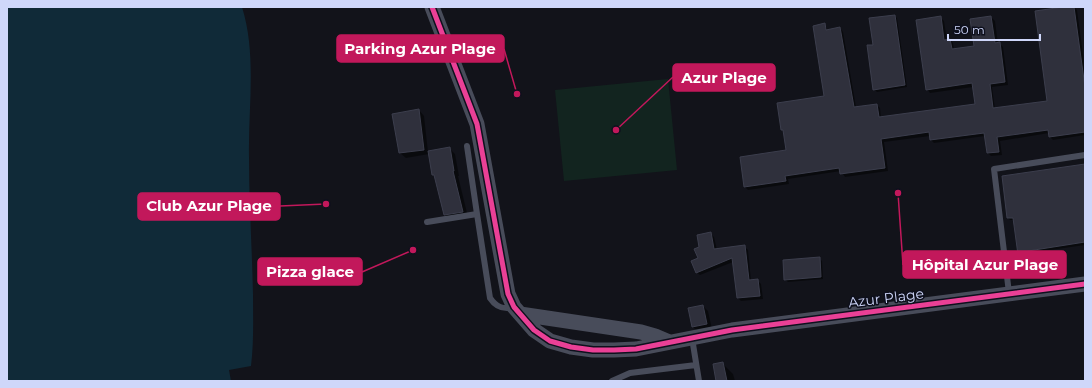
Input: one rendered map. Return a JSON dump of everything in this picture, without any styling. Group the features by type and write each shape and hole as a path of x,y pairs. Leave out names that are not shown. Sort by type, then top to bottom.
{"street":[{"name":"Azur Plage","path":"432,7 477,124 508,294 517,311 534,330 550,341 571,347 593,350 636,349 732,330 1085,284"},
{"path":"517,311 641,332 669,342"}],"lane":[{"path":"467,146 490,298 497,306 517,311"},
{"path":"1009,293 994,169 1085,155"},
{"path":"427,222 477,214"},
{"path":"692,338 699,381"},
{"path":"612,381 630,373 696,365"}],"green space":[{"path":"668,79 677,170 564,181 555,90"}],"water":[{"path":"7,7 242,7 247,25 251,63 249,174 253,339 251,366 229,370 231,381 7,381"}],"building":[{"path":"1074,7 1085,87 1085,132 1049,137 1048,130 997,137 999,152 987,153 984,133 930,140 929,132 881,139 885,168 840,174 839,168 785,176 786,181 744,187 740,157 786,150 777,103 824,96 813,26 825,23 826,30 840,27 854,107 877,104 879,117 975,104 972,83 926,90 916,20 941,16 944,40 950,39 952,49 974,46 970,19 991,16 995,43 1000,42 1005,82 990,84 993,108 1047,101 1035,11"},
{"path":"895,15 905,85 873,90 867,45 873,45 869,18"},
{"path":"419,109 424,150 399,153 392,114"},
{"path":"450,147 453,171 463,212 444,215 434,175 432,175 428,151"},
{"path":"1085,164 1085,242 1028,251 1031,271 1013,274 1011,263 1019,262 1013,218 1007,218 1002,176"},
{"path":"711,232 714,249 745,245 749,280 758,279 760,296 737,298 732,258 696,273 691,261 698,258 694,249 699,247 697,235"},
{"path":"960,251 961,262 937,265 936,254"},
{"path":"820,257 821,277 784,280 783,260"},
{"path":"703,305 707,324 692,327 688,308"},
{"path":"723,362 727,381 716,381 713,364"}],"cycle path":[{"path":"432,7 477,124 508,294 514,307 534,330 550,341 571,347 593,350 636,349 732,330 1085,284"}],"place":[{"name":"Parking Azur Plage","path":"517,94"},
{"name":"Azur Plage","path":"616,130"},
{"name":"Hôpital Azur Plage","path":"898,193"},
{"name":"Club Azur Plage","path":"326,204"},
{"name":"Pizza glace","path":"413,250"}]}
